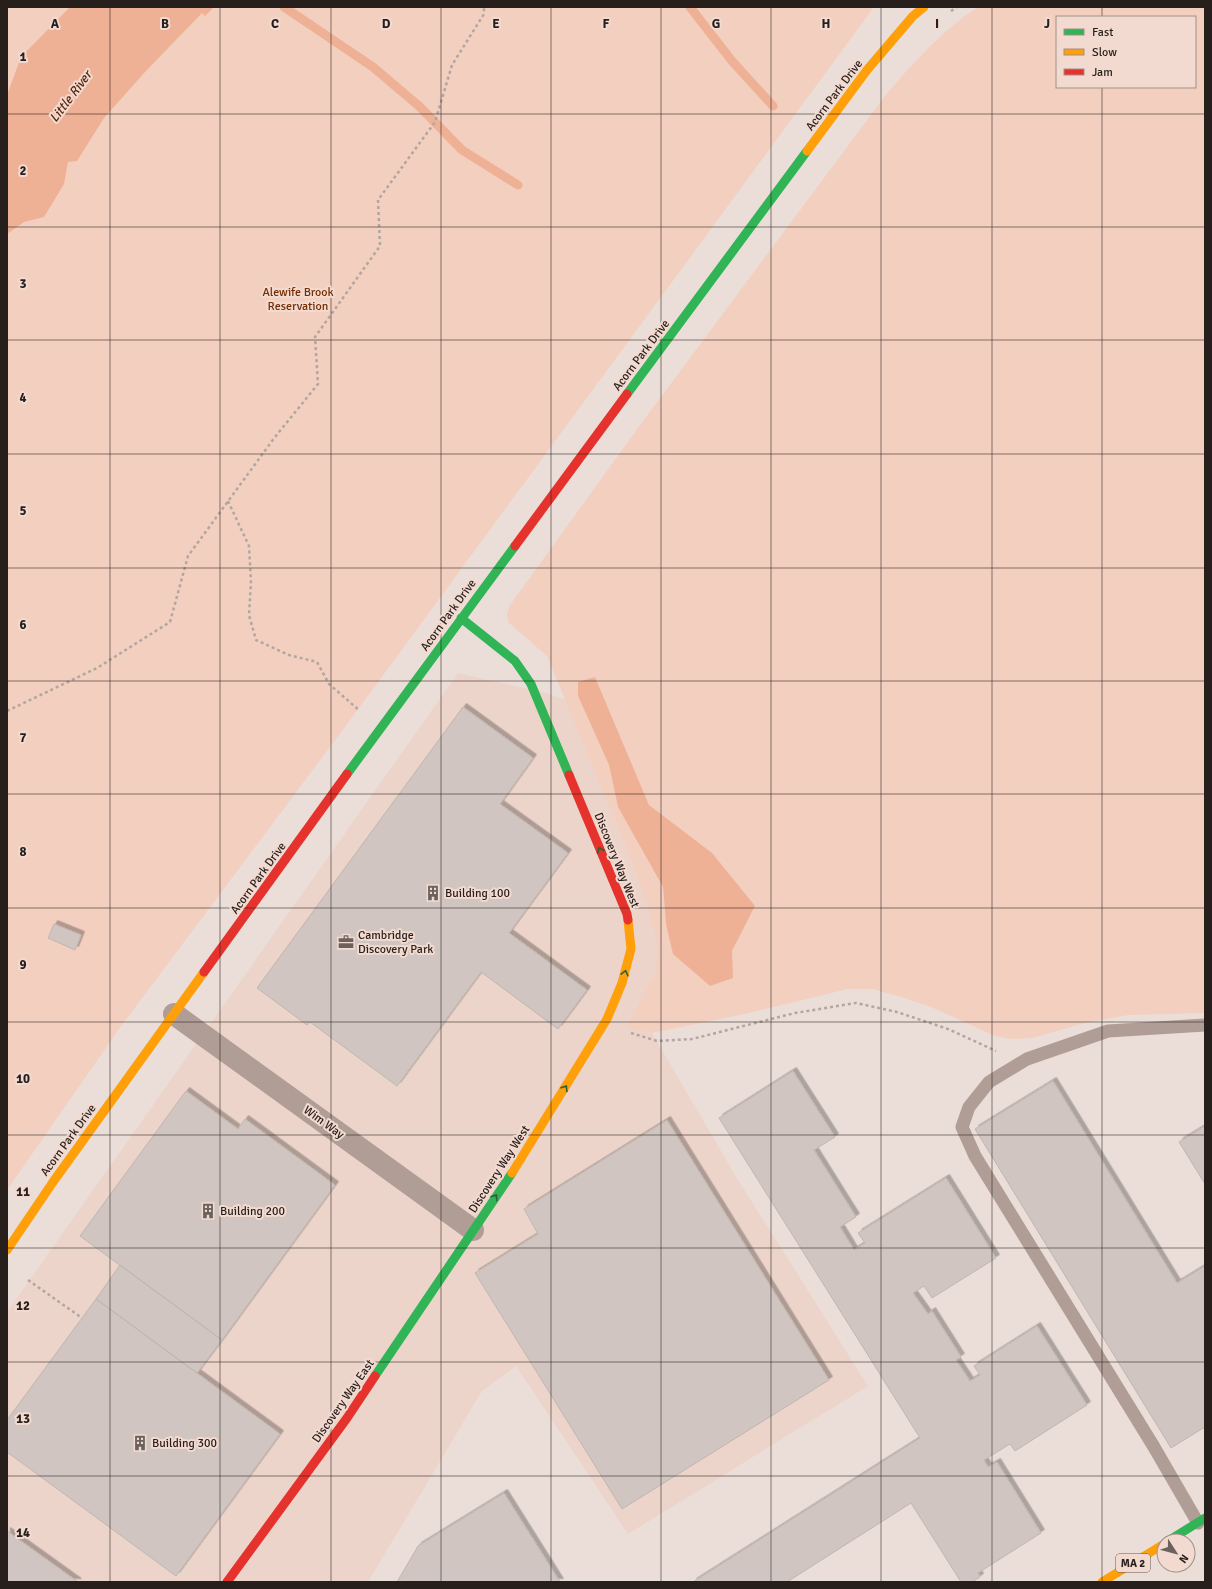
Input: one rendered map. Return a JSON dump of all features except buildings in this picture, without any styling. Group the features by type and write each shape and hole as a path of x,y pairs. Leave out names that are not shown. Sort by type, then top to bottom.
{"main road":[{"name":"Acorn Park Drive","path":"7,1250 53,1182 382,725 862,77 913,16 924,7"},
{"name":"Discovery Way West","path":"461,618 515,661 531,684 627,914 631,949 622,983 607,1019 519,1163 473,1230"},
{"name":"Discovery Way East","path":"227,1582 347,1418 473,1230"},
{"path":"1181,1533 1201,1521"},
{"name":"MA 2","path":"1102,1582 1156,1549"}],"street":[{"name":"Wim Way","path":"174,1014 473,1230"}],"lane":[{"path":"1201,1521 968,1143 962,1127 969,1107 989,1082 1027,1059 1108,1031 1205,1025"}],"path":[{"path":"7,711 97,668 170,622 188,556 275,436 318,384 315,337 380,246 378,200 434,122 452,65 484,14 484,7"},
{"path":"228,501 249,546 251,582 249,615 256,640 290,655 317,662 329,684 356,708 382,725"},
{"path":"607,1019 632,1034 657,1041 678,1040 692,1039 795,1013 856,1003 896,1012 948,1030 993,1050 1027,1059"},
{"path":"28,1280 82,1318"}],"shaded area":[{"name":"Cambridge Discovery Park","path":"458,673 546,693 566,700 629,854 647,903 657,941 656,970 626,1028 652,1033 735,1175 868,1386 628,1534 516,1366 482,1391 368,1582 7,1582 7,1312"}],"green space":[{"name":"Alewife Brook Reservation","path":"7,7 874,7 359,708 119,1029 7,1190"},
{"path":"978,7 1205,7 1205,1013 1129,1015 1088,1022 1032,1038 1011,1039 995,1036 931,1007 901,997 873,989 848,989 744,1014 652,1033 626,1028 656,970 657,941 647,904 629,854 547,656 508,622 507,614 510,605 643,421 885,96 928,48 952,26","holes":["595,677 649,805 755,906 732,951 666,924 663,887 618,807 609,765 578,696 578,682"]}],"water":[{"name":"Little River","path":"70,7 214,7 205,16 202,13 145,72 104,118 77,161 68,162 64,184 44,217 24,222 7,234 7,95 21,57"},
{"path":"595,677 649,805 712,853 755,906 732,951 733,978 710,986 673,954 666,924 663,887 618,807 609,765 578,696 578,682"}],"waterway":[{"path":"284,7 373,67 420,107 462,150 518,185"},
{"path":"690,7 732,61 773,106"}],"traffic: fast":[{"path":"627,394 807,151"},
{"path":"347,774 515,546"},
{"path":"461,618 515,661 531,684 569,775"},
{"path":"375,1376 512,1173"},
{"path":"1181,1533 1205,1518"}],"traffic: slow":[{"path":"807,151 867,70 913,16 924,7"},
{"path":"512,1173 607,1019 622,983 631,949 628,920"},
{"path":"7,1250 53,1182 204,972"},
{"path":"1102,1582 1156,1549"}],"traffic: jam":[{"path":"515,546 627,394"},
{"path":"204,972 347,774"},
{"path":"569,775 627,914 628,920"},
{"path":"227,1582 347,1418 375,1376"}],"place":[{"name":"Building 100","path":"433,893"},
{"name":"Cambridge Discovery Park","path":"346,942"},
{"name":"Building 200","path":"208,1211"},
{"name":"Building 300","path":"140,1443"}]}
